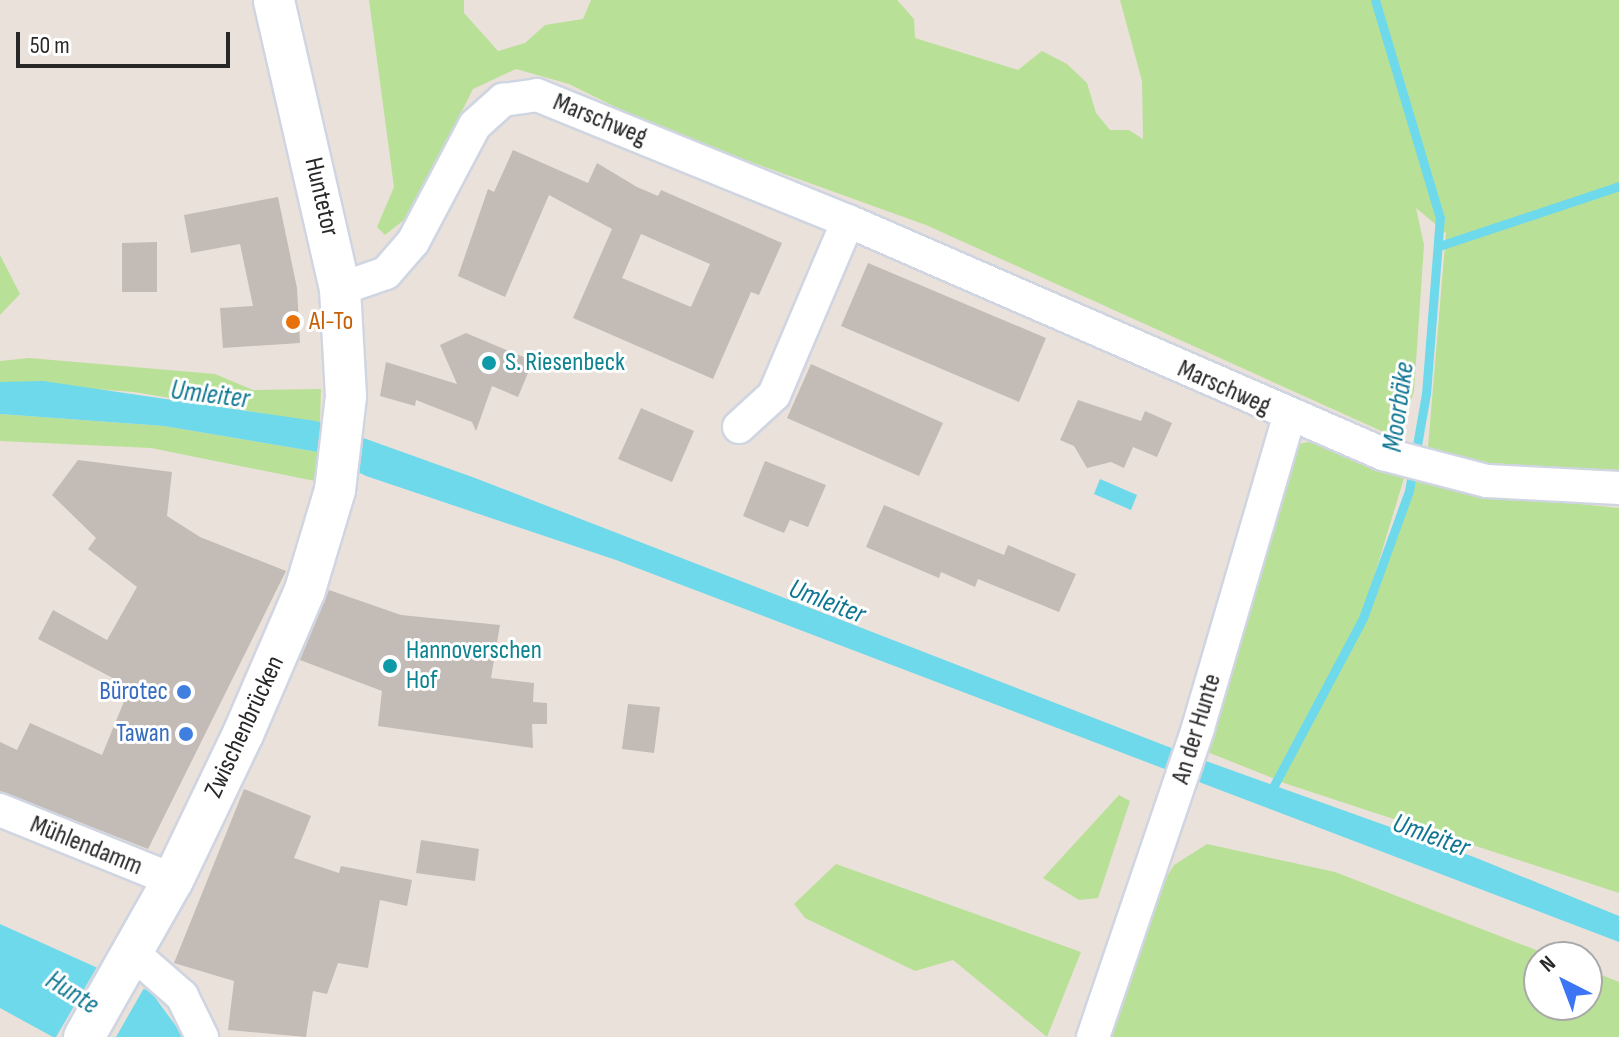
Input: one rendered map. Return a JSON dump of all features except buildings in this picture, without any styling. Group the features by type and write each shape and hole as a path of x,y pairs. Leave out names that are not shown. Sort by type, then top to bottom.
{"street":[{"name":"Huntetor","path":"274,0 340,289 346,396"},
{"name":"Marschweg","path":"340,289 386,273 413,242 475,125 503,100 537,95 848,221 1289,417 1383,454 1487,481 1619,488"},
{"path":"739,427 774,395 848,221"},
{"name":"Zwischenbrücken","path":"84,1037 173,880 300,602 335,490 346,396"},
{"name":"An der Hunte","path":"1093,1037 1175,802 1289,417"},
{"name":"Mühlendamm","path":"0,810 173,880"},
{"path":"127,966 182,996 202,1037"}],"green space":[{"path":"369,0 464,0 464,13 498,51 525,43 545,25 583,19 591,0 897,0 914,19 915,38 1018,70 1042,51 1067,64 1087,83 1096,113 1110,130 1129,130 1143,139 1142,81 1120,0 1619,0 1619,473 1486,463 1428,447 1446,233 1416,208 1424,245 1414,391 1399,439 926,225 662,130 569,84 516,69 473,89 409,216 385,235 377,227 394,187"},
{"path":"0,255 20,294 0,315"},
{"path":"29,358 215,374 253,390 321,389 320,423 134,392 0,382 0,361"},
{"path":"0,414 164,426 318,452 315,481 151,448 0,441"},
{"path":"1318,440 1404,478 1362,617 1275,779 1200,749 1298,444"},
{"path":"1417,478 1582,495 1580,504 1619,508 1619,893 1281,782 1367,618"},
{"path":"1119,795 1130,801 1098,898 1079,900 1043,878"},
{"path":"1207,844 1335,872 1523,945 1523,1021 1603,1021 1603,976 1619,982 1619,1037 1101,1037 1153,899 1174,865"},
{"path":"836,864 1081,952 1047,1037 953,960 915,971 805,918 794,904"}],"water":[{"path":"43,381 316,421 475,478 1192,756 1474,857 1619,916 1619,942 616,560 366,476 318,452 164,426 0,414 0,382"},
{"path":"1100,479 1137,495 1131,510 1094,494"},
{"name":"Hunte","path":"0,924 151,992 184,1037 53,1037 0,1008"}],"pier":[{"path":"97,967 144,988 116,1037 56,1037"}],"waterway":[{"name":"Moorbäke","path":"1270,793 1363,618 1409,491 1426,394 1440,218 1375,0"},
{"path":"1439,246 1619,186"}],"place":[{"name":"Al-To","path":"293,322"},
{"name":"S. Riesenbeck","path":"489,363"},
{"name":"Hannoverschen Hof","path":"390,666"},
{"name":"Bürotec","path":"184,692"},
{"name":"Tawan","path":"186,734"}],"water label":[{"name":"Umleiter","path":"210,395"},
{"name":"Umleiter","path":"827,602"},
{"name":"Umleiter","path":"1431,836"}]}
